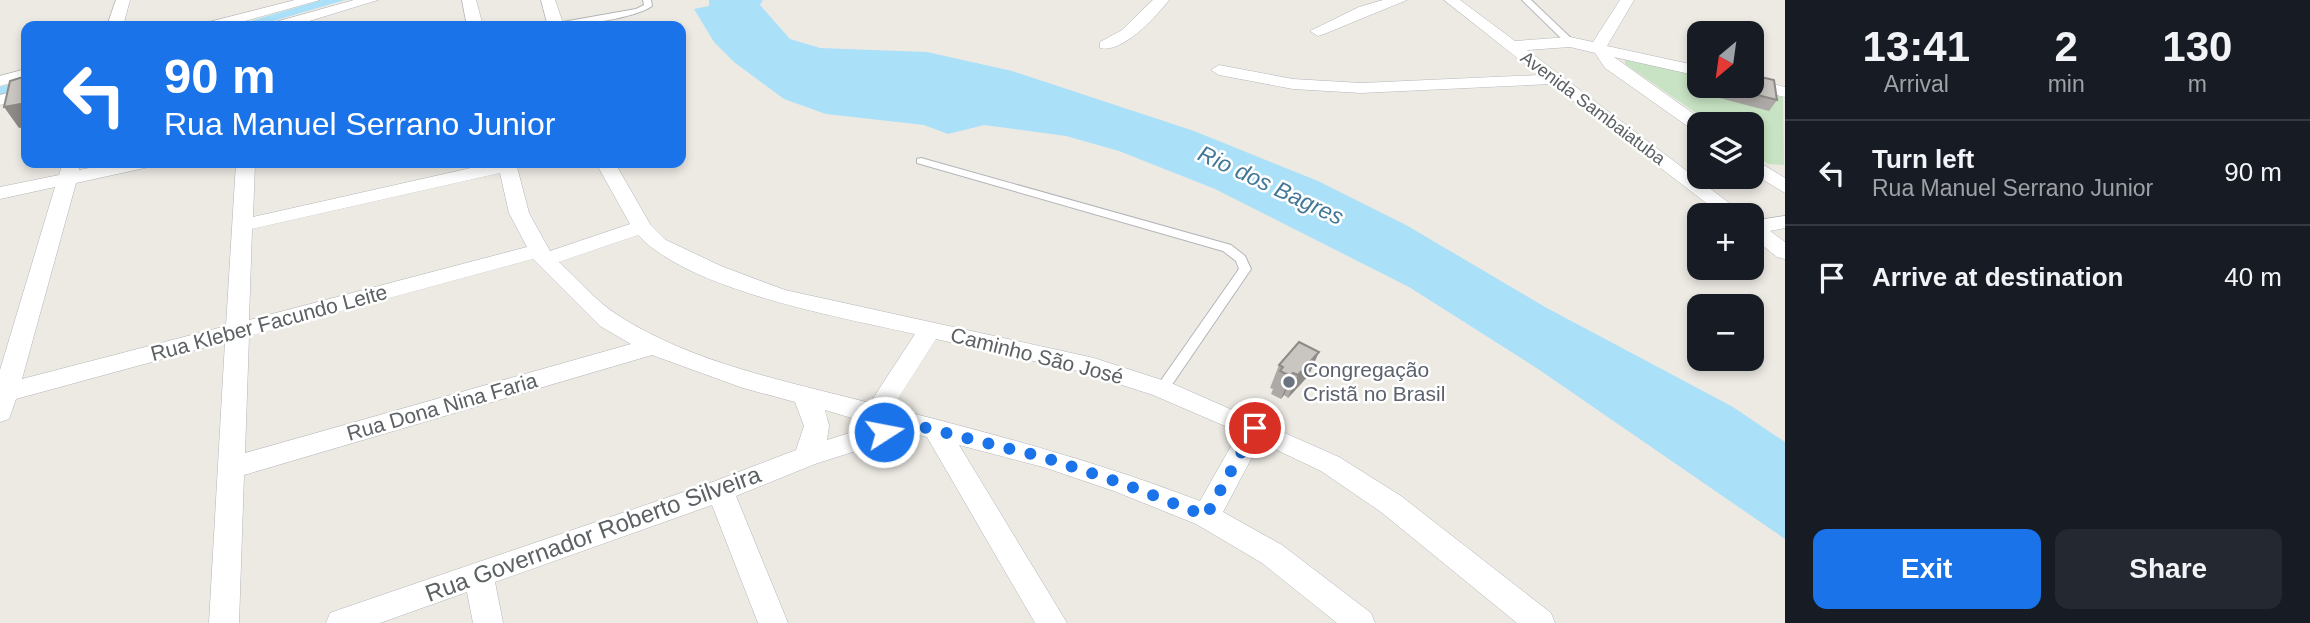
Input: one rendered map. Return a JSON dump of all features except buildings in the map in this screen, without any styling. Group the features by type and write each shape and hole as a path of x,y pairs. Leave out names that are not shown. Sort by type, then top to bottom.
{"street":[{"path":"117,21 123,0"},
{"path":"223,21 258,7 313,0"},
{"path":"295,21 370,0"},
{"path":"470,0 474,21"},
{"path":"548,0 555,21"},
{"path":"1106,45 1128,33 1162,0"},
{"path":"1318,31 1364,10 1400,0"},
{"name":"Avenida Sambaiatuba","path":"1451,0 1719,203"},
{"path":"1599,46 1627,0"},
{"path":"1511,46 1570,42 1599,46 1687,68"},
{"path":"1599,46 1611,64 1687,118"},
{"path":"1219,70 1293,84 1361,88 1553,79"},
{"path":"0,81 21,75"},
{"path":"1764,87 1785,92"},
{"path":"0,100 21,94"},
{"path":"0,193 70,171 97,168"},
{"path":"225,623 245,168"},
{"path":"244,225 490,168"},
{"path":"508,168 520,213 541,255 608,320 653,346 703,366 803,395 1043,457 1124,484 1206,516 1272,554 1360,623"},
{"name":"Caminho São José","path":"609,168 642,227 659,245 713,271 780,296 929,331 1085,363 1162,389 1255,428 1330,464 1391,504 1540,623"},
{"path":"2,399 70,171"},
{"path":"1764,172 1785,187"},
{"path":"1764,225 1785,222"},
{"name":"Rua Kleber Facundo Leite","path":"2,399 236,333 642,227"},
{"path":"1764,236 1785,252"},
{"path":"875,415 929,331"},
{"name":"Rua Dona Nina Faria","path":"231,468 653,346"},
{"path":"803,395 816,414 818,434 806,457"},
{"path":"923,427 1052,623"},
{"name":"Rua Governador Roberto Silveira","path":"341,623 720,491 806,457 923,427"},
{"path":"1206,516 1255,428"},
{"path":"720,491 773,623"},
{"path":"479,575 488,623"}],"lane":[{"path":"584,21 638,11 648,6 647,0"},
{"path":"1526,0 1570,42"},
{"path":"921,161 1227,248 1241,258 1245,269 1162,389"}],"green space":[{"path":"1625,60 1687,73 1687,98 1764,98 1764,92 1783,97 1784,165 1768,164 1764,161 1764,112 1695,112 1625,64"}],"water":[{"name":"Rio dos Bagres","path":"709,0 763,0 760,5 790,39 820,48 927,52 1012,71 1194,131 1318,181 1406,225 1545,307 1733,407 1785,442 1785,539 1538,369 1409,287 1215,189 1119,151 1066,136 984,125 948,134 924,125 826,114 784,99 734,62 714,42 694,9 709,6"}],"waterway":[{"path":"260,21 338,0"},
{"path":"0,92 21,86"}],"place":[{"name":"Congregação Cristã no Brasil","path":"1289,382"}],"route":[{"path":"884,432 910,424 1043,457 1124,484 1206,516 1255,428"}]}
